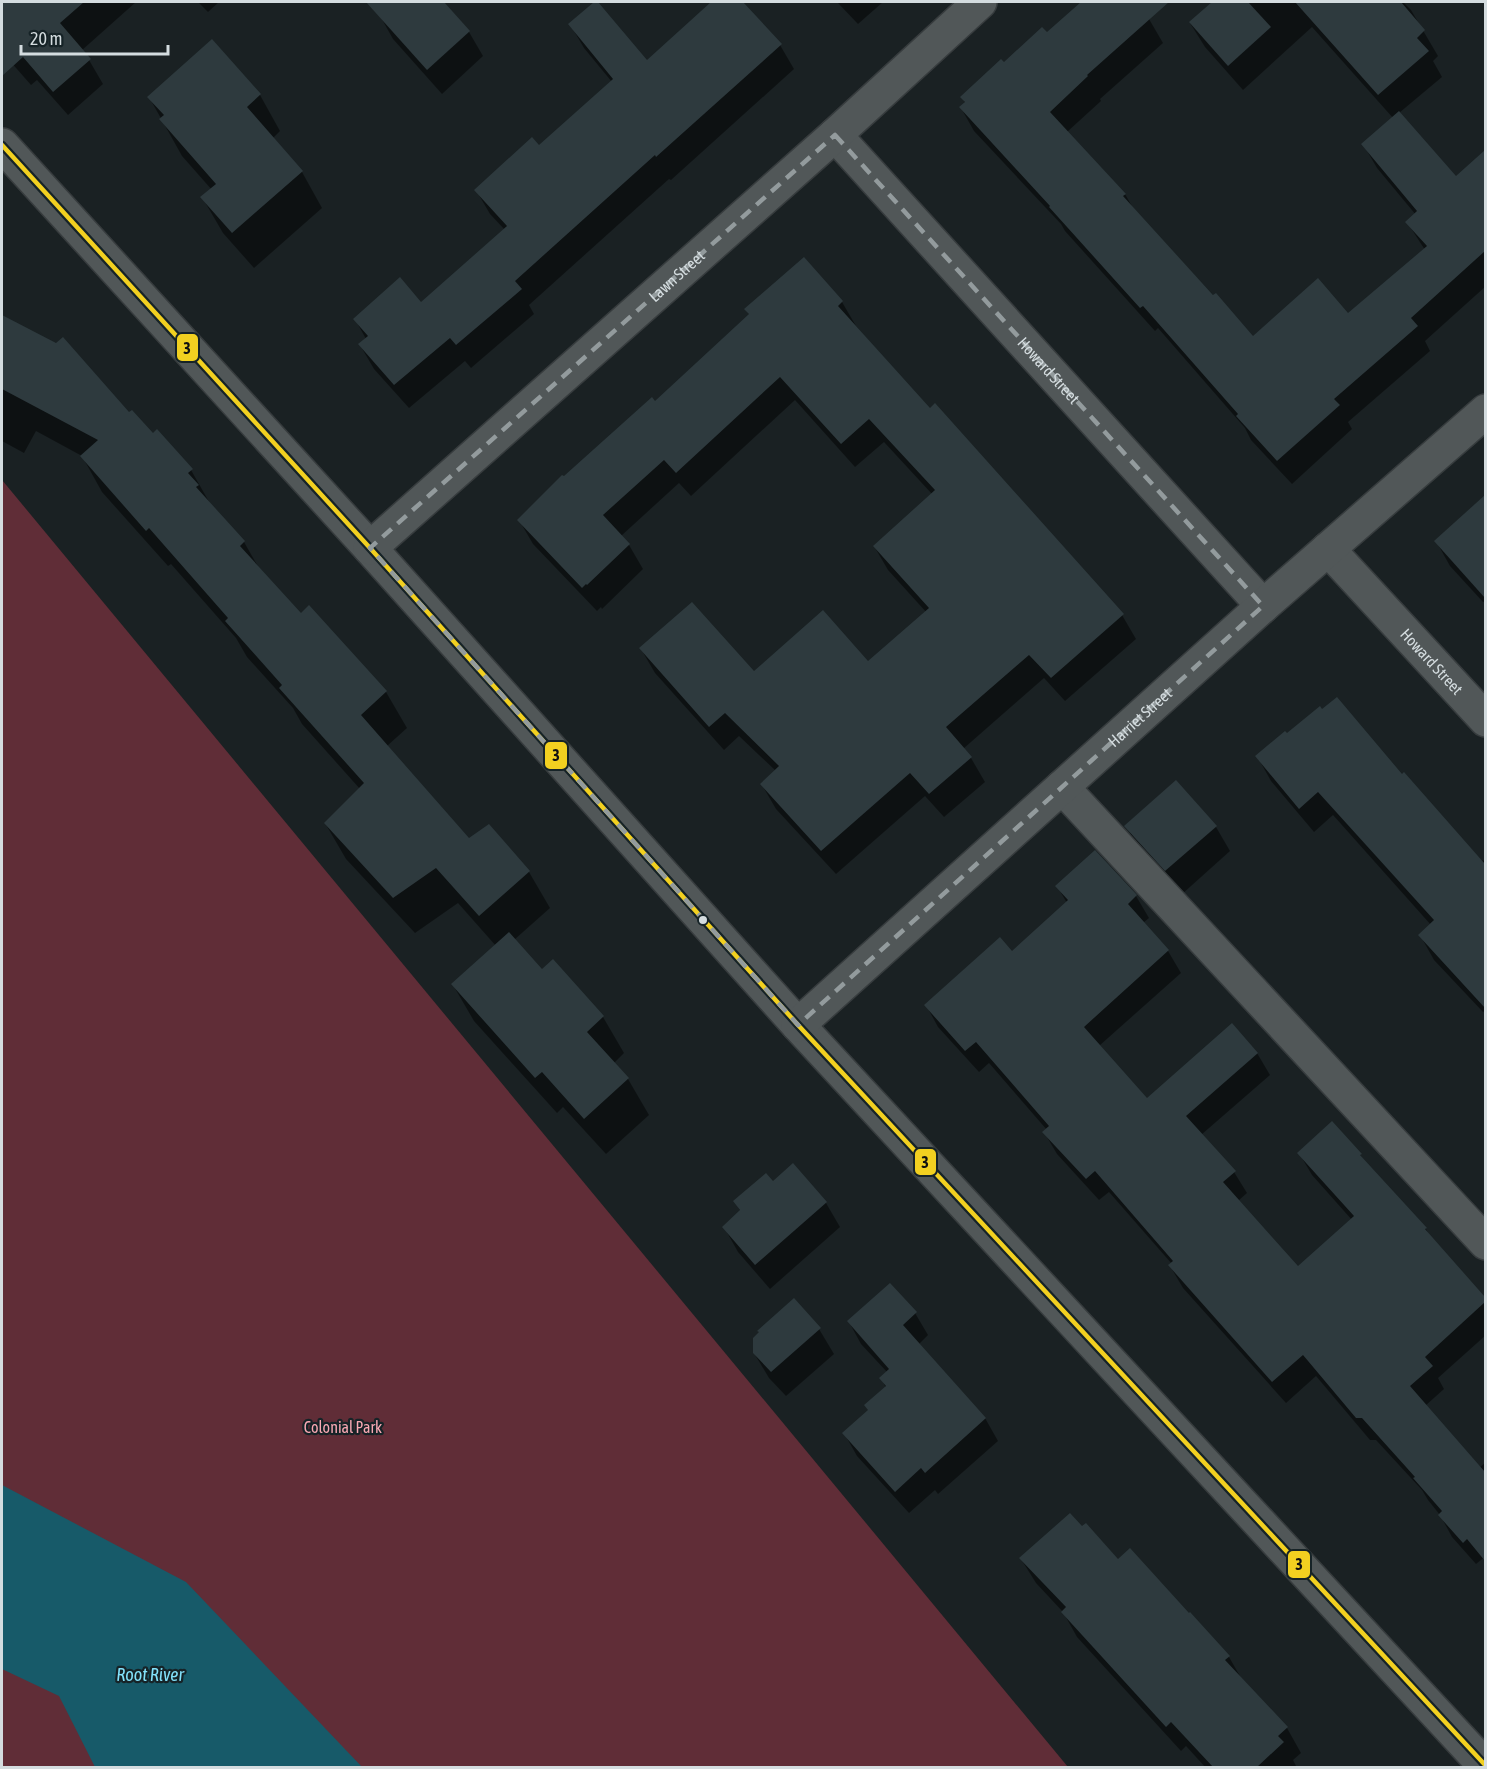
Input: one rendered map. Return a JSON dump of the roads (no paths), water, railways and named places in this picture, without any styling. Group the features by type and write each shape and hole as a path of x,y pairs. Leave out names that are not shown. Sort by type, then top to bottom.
{"street":[{"name":"Lawn Street","path":"370,548 835,135 980,2"},
{"name":"Howard Street","path":"835,135 1263,606"},
{"path":"2,145 370,548 798,1024 1485,1767"},
{"name":"Harriet Street","path":"798,1024 1263,606 1485,411"},
{"name":"Howard Street","path":"1328,549 1485,720"},
{"path":"1062,787 1485,1243"}],"water":[{"name":"Root River","path":"2,1485 186,1582 362,1767 95,1767 59,1696 2,1669"}],"park label":[{"name":"Colonial Park","path":"343,1427"}]}
